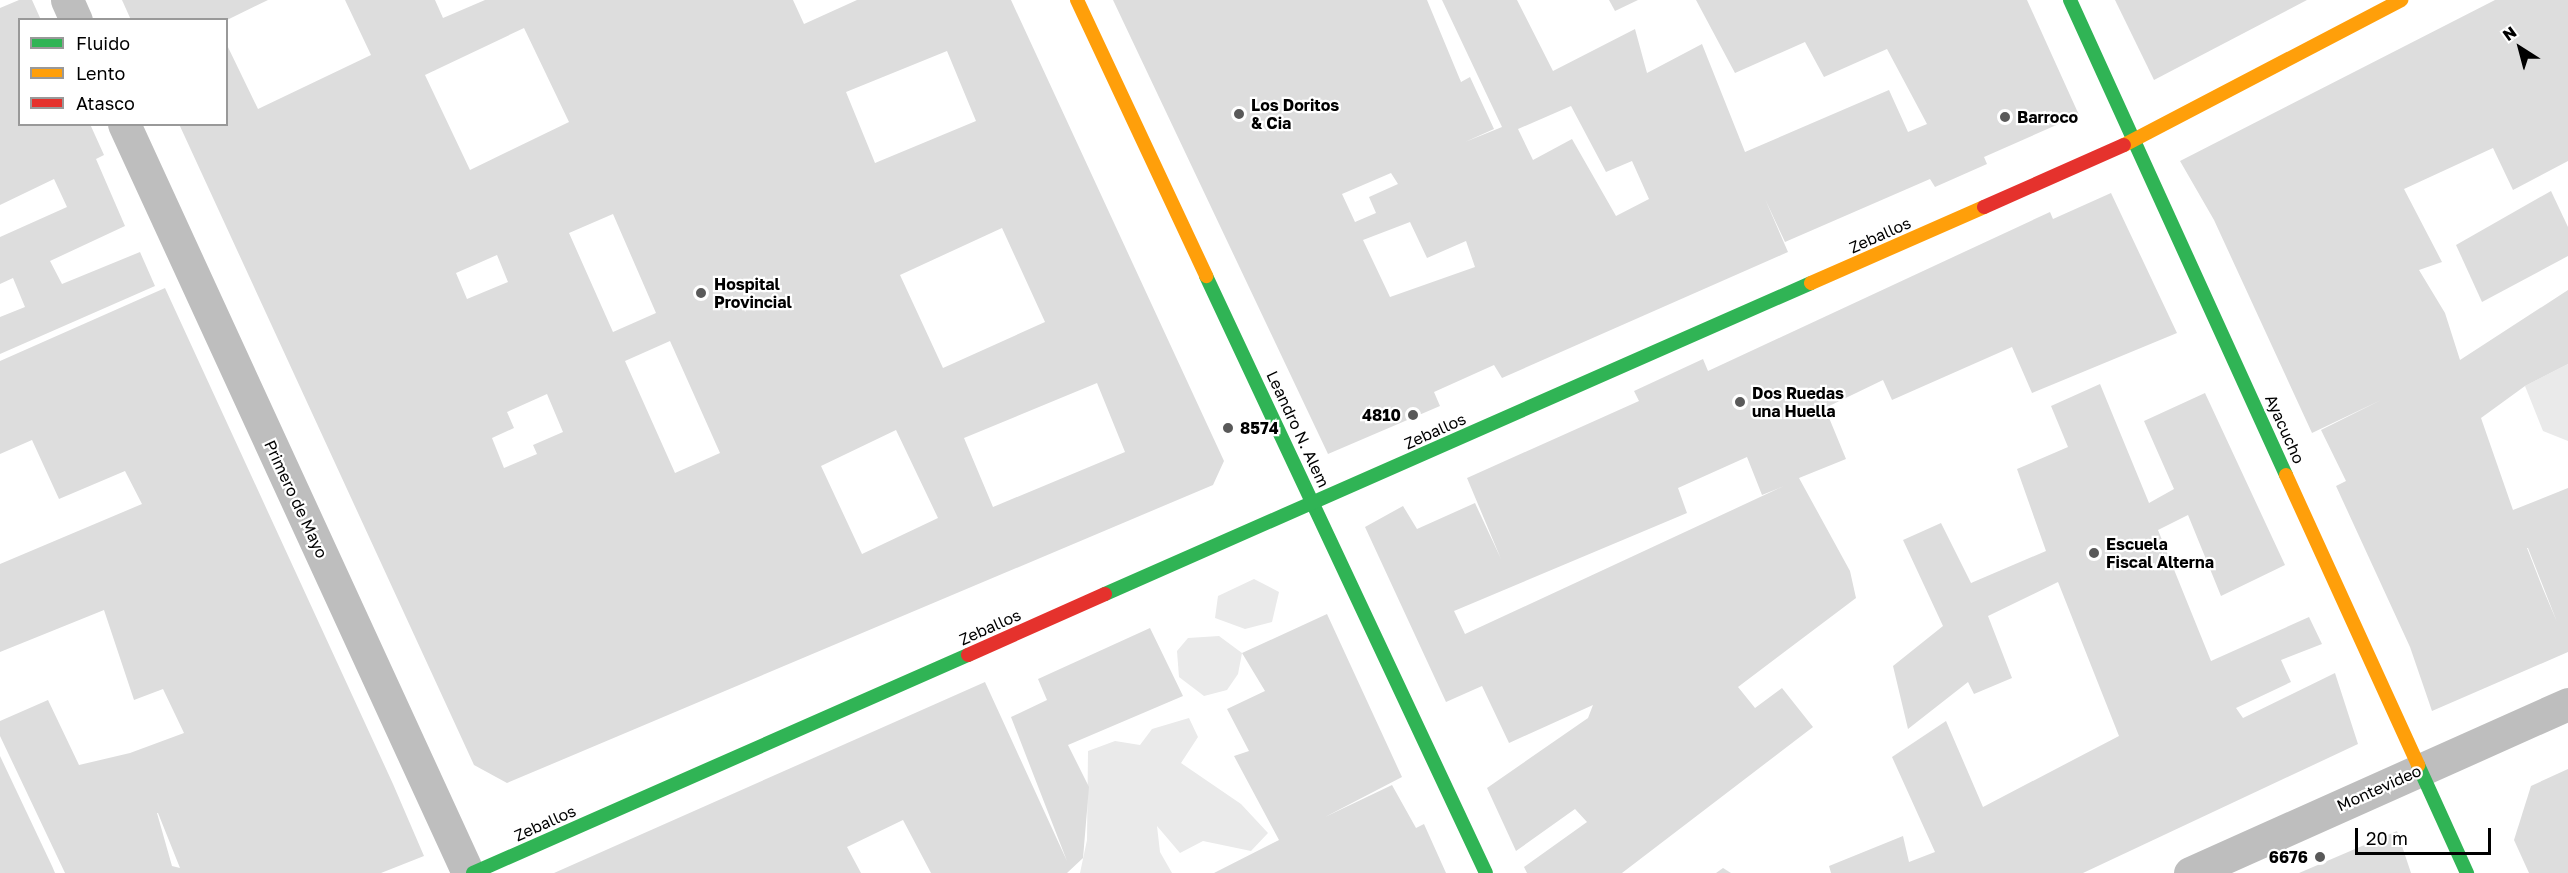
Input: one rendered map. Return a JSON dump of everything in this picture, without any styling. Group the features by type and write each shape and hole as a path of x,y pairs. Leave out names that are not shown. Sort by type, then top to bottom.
{"street":[{"path":"67,0 75,18"},
{"name":"Leandro N. Alem","path":"1077,0 1315,502 1486,873"},
{"name":"Ayacucho","path":"2070,0 2422,769 2467,873"},
{"name":"Zeballos","path":"471,873 2135,140 2401,0"},
{"name":"Primero de Mayo","path":"125,126 471,873"},
{"name":"Montevideo","path":"2190,873 2568,704"}],"shaded area":[{"path":"2568,364 2568,441 2543,431 2525,386"},
{"path":"1254,579 1279,592 1272,622 1245,629 1215,618 1218,596"},
{"path":"1219,636 1242,653 1238,674 1227,690 1204,696 1179,677 1177,651 1188,638"},
{"path":"1189,718 1198,737 1181,763 1241,804 1268,833 1251,851 1203,841 1180,853 1157,826 1160,852 1172,873 1080,873 1087,840 1088,751 1115,741 1140,745 1152,729"}],"building":[{"path":"19,0 32,0 40,18 18,18 18,126 91,126 104,155 96,159 125,226 50,261 62,284 140,252 155,286 0,354 0,317 25,307 13,278 0,284 0,237 67,207 54,179 0,205 0,8"},
{"path":"122,0 268,0 228,20 130,18"},
{"name":"Hospital Provincial","path":"345,0 435,0 443,18 485,0 793,0 804,24 857,0 1011,0 1224,461 1213,485 507,783 474,765 180,126 228,126 228,47 258,109 371,55","holes":["524,28 569,122 470,170 425,75","947,51 976,121 875,163 846,92","613,214 656,313 613,332 569,233","1002,228 1045,322 943,368 900,275","497,255 508,282 467,299 456,273","670,341 720,453 675,473 625,361","1097,383 1125,452 993,507 964,438","547,394 563,432 533,445 537,454 504,468 492,438 514,428 507,412","896,430 938,518 862,554 821,466"]},
{"path":"1113,0 1427,0 1461,82 1470,77 1494,129 1465,142 1502,127 1442,0 1517,0 1553,71 1635,29 1647,73 1702,44 1745,152 1889,90 1908,132 1927,124 1887,49 1824,77 1805,42 1735,73 1696,0 2027,0 2079,115 1984,157 1987,164 1935,187 1930,179 1785,242 1765,199 1788,252 1502,378 1494,365 1434,392 1440,406 1328,454","holes":["1571,106 1606,172 1632,161 1649,199 1616,216 1572,139 1533,160 1518,129","1391,173 1398,184 1369,197 1376,213 1355,222 1342,194","1410,222 1427,258 1466,241 1475,267 1390,297 1363,240"]},
{"path":"1609,0 1638,0 1615,11"},
{"path":"2115,0 2307,0 2154,80"},
{"path":"2495,0 2568,0 2568,161 2513,190 2493,148 2404,189 2442,262 2419,270 2445,313 2460,360 2568,290 2568,364 2525,386 2481,418 2513,510 2568,488 2568,652 2432,711 2410,647 2336,486 2346,481 2321,430 2381,400 2312,433 2214,220 2180,161","holes":["2527,548 2528,548 2557,622"]},
{"path":"2551,191 2568,227 2568,256 2482,302 2456,245"},
{"path":"2111,193 2177,333 2032,393 2012,347 1892,400 1883,380 1825,408 1846,459 1799,478 1850,571 1856,598 1738,687 1755,708 1782,688 1813,727 1622,873 1527,873 1524,867 1587,822 1575,809 1516,851 1487,788 1588,718 1593,705 1509,743 1482,686 1446,702 1365,527 1403,506 1417,529 1475,503 1501,559 1467,478 1639,401 1634,391 1703,359 1708,371 2050,212 2053,219","holes":["1747,457 1762,495 1784,486 1465,634 1454,611 1687,513 1678,488"]},
{"path":"165,288 424,856 381,873 65,873 0,736 0,721 48,700 79,765 130,753 184,733 163,689 134,700 104,610 0,652 0,564 142,504 125,471 59,499 32,440 0,454 0,361","holes":["158,813 180,868 172,866"]},
{"path":"2100,384 2149,503 2174,489 2144,421 2205,393 2285,565 2221,596 2188,515 2158,530 2211,661 2309,617 2322,644 2281,660 2291,682 2236,708 2243,718 2335,673 2358,744 2083,873 1831,873 1829,866 1903,836 1909,862 1935,852 1892,757 1946,721 1983,807 2119,736 2058,582 1988,616 2012,678 1974,694 1968,682 1908,729 1893,666 1943,626 1903,540 1941,523 1971,583 2046,551 2017,469 2068,447 2051,406"},
{"path":"1327,614 1402,777 1325,817 1392,785 1416,828 1424,824 1446,873 1214,873 1279,840 1234,756 1249,751 1227,709 1265,691 1242,653"},
{"path":"1150,628 1183,696 1068,745 1089,787 1083,858 1067,873 931,873 903,820 847,847 861,873 554,873 985,682 1067,861 1011,717 1047,700 1038,679"},
{"path":"0,756 52,866 55,873 0,873"},
{"path":"2568,769 2568,873 2529,873 2514,840 2531,786"},
{"path":"2397,831 2411,873 2299,873"},
{"path":"1723,868 1731,873 1716,873"}],"traffic: fast":[{"path":"2070,0 2286,475"},
{"path":"1206,276 1486,873"},
{"path":"1105,594 1811,283"},
{"path":"473,873 968,655"},
{"path":"2418,765 2467,873"}],"traffic: slow":[{"path":"1077,0 1206,276"},
{"path":"2124,145 2401,0"},
{"path":"1811,283 1984,207"},
{"path":"2286,475 2418,765"}],"traffic: jam":[{"path":"1984,207 2124,145"},
{"path":"968,655 1105,594"}],"place":[{"name":"Los Doritos & Cia","path":"1239,114"},
{"name":"Barroco","path":"2005,117"},
{"name":"Hospital Provincial","path":"701,293"},
{"name":"Dos Ruedas una Huella","path":"1740,402"},
{"name":"4810","path":"1413,415"},
{"name":"8574","path":"1228,428"},
{"name":"Escuela Fiscal Alterna","path":"2094,553"},
{"name":"6676","path":"2320,857"}]}
